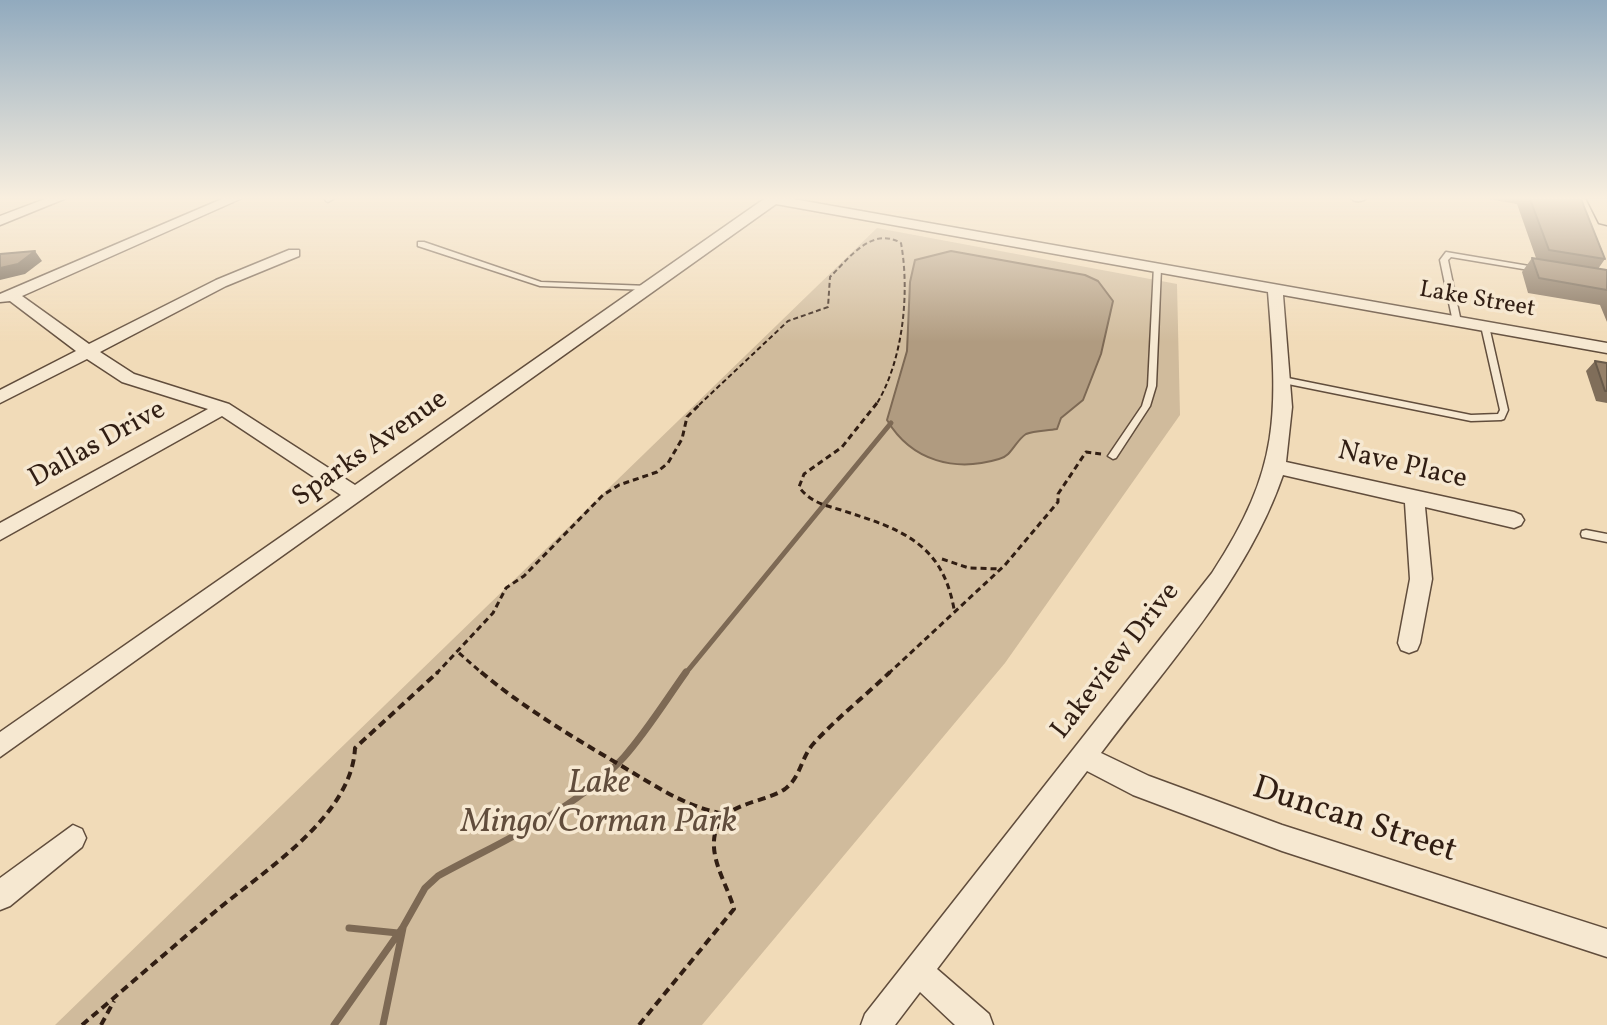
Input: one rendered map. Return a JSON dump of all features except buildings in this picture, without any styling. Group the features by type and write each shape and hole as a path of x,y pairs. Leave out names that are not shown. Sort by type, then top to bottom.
{"street":[{"path":"6,298 123,247"},
{"name":"Sparks Avenue","path":"0,746 706,247"},
{"name":"Lake Street","path":"1039,247 1607,348"},
{"path":"0,397 221,283 294,253"},
{"name":"Lakeview Drive","path":"876,1025 1231,563 1259,512 1277,467 1284,426 1275,289"},
{"path":"6,298 133,382 201,397 223,408 356,495"},
{"name":"Dallas Drive","path":"0,532 223,408"},
{"name":"Nave Place","path":"1277,467 1514,520"},
{"path":"1409,643 1421,579 1414,498"},
{"name":"Duncan Street","path":"1082,756 1142,786 1282,838 1607,943"},
{"path":"0,896 73,838"},
{"path":"918,971 978,1025"}],"lane":[{"path":"429,247 540,284 649,288"},
{"path":"1457,322 1444,260 1449,254 1552,272"},
{"path":"1113,456 1146,406 1152,386 1157,268"},
{"path":"1283,380 1471,418 1501,417 1504,410 1485,326"},
{"path":"1586,534 1607,538"}],"path":[{"path":"82,1025 220,907 286,858 346,787 354,770 355,748 459,653 505,597 506,588 524,576 578,517 619,485 657,472 668,463 682,439 687,417 788,321 828,307 830,277 862,247"},
{"path":"899,247 906,272 901,345 885,392 861,428 840,449 802,475 799,487 808,499 887,525 938,558 969,568 1001,569"},
{"path":"459,653 518,705 701,811 725,814 784,790 798,775 811,746 954,609 1001,569 1058,502 1058,494 1086,452 1113,456"},
{"path":"938,558 948,571 954,609"},
{"path":"639,1025 734,909 715,858 718,823 725,814"},
{"path":"101,1025 115,997"}],"green space":[{"name":"Lake Mingo/Corman Park","path":"858,247 978,247 1177,284 1180,415 1005,663 702,1025 55,1025"}],"shaded area":[{"path":"951,251 1085,275 1098,281 1113,301 1101,354 1083,400 1061,418 1057,429 1026,434 1003,457 983,463 951,463 922,454 909,446 887,420 907,351 910,282 915,260"}],"waterway":[{"path":"685,674 891,423"},
{"path":"334,1025 403,927 425,888 438,876 560,809 605,776 641,737 686,672"},
{"path":"349,928 398,933"},
{"path":"383,1025 403,928"}]}
